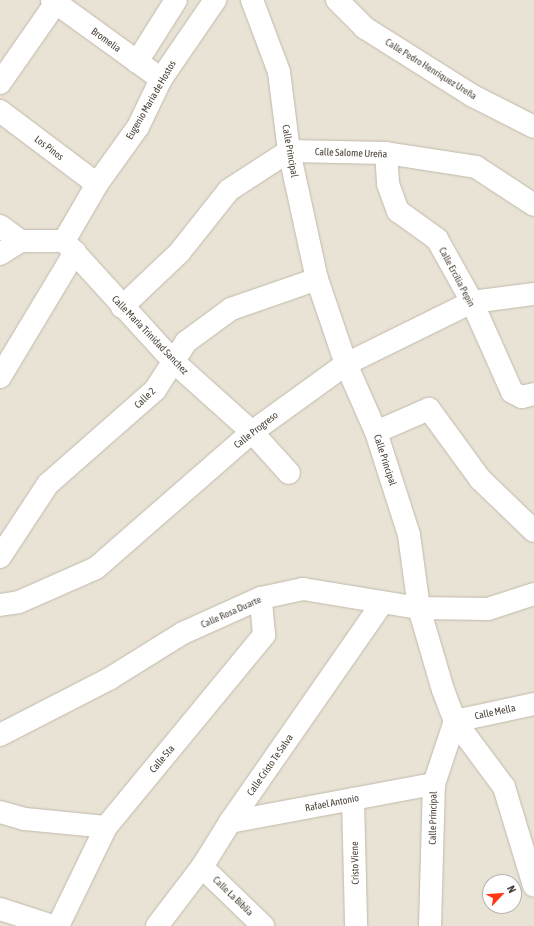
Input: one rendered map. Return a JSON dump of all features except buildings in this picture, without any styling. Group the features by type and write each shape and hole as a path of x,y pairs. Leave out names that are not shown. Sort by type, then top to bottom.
{"street":[{"path":"137,62 176,0"},
{"name":"Eugenio Maria de Hostos","path":"0,377 69,246 97,184 138,127 161,79 215,0"},
{"name":"Calle Principal","path":"252,0 279,72 289,151 317,279 346,364 376,432 409,535 418,608 443,690 455,721 434,784 430,926"},
{"name":"Calle Pedro Henriquez Ureña","path":"336,0 365,28 473,96 534,127"},
{"path":"0,83 55,1"},
{"name":"Bromelia","path":"55,1 161,79"},
{"name":"Los Pinos","path":"0,111 97,184"},
{"path":"122,307 179,253 229,190 289,151"},
{"name":"Calle Salome Ureña","path":"289,151 386,153 476,167 534,205"},
{"name":"Calle Ercilia Pepin","path":"386,153 388,184 398,211 436,239 472,302 512,392 522,397 534,394"},
{"path":"0,226 21,240 69,246"},
{"path":"0,254 21,240"},
{"name":"Calle Maria Trinidad Sanchez","path":"69,246 122,307 174,362 252,432 289,473"},
{"name":"Calle 2","path":"0,557 48,484 155,390 186,342 230,309 317,279"},
{"name":"Calle Progreso","path":"0,605 19,602 96,568 252,432 346,364 472,302 534,294"},
{"path":"376,432 429,409 480,479 534,531"},
{"name":"Calle Rosa Duarte","path":"0,735 109,679 183,633 261,598 303,589 418,608 488,609 534,594"},
{"name":"Calle 5ta","path":"58,926 106,827 264,635 261,598"},
{"name":"Calle Cristo Te Salva","path":"156,926 202,867 230,822 382,603"},
{"name":"Calle Mella","path":"455,721 534,704"},
{"path":"455,721 504,787 534,886"},
{"name":"Rafael Antonio","path":"230,822 434,784"},
{"name":"Cristo Viene","path":"353,799 356,926"},
{"path":"0,812 25,819 106,827"},
{"name":"Calle La Biblia","path":"202,867 263,926"},
{"path":"0,909 53,926"}],"shaded area":[{"path":"0,0 534,0 534,926 0,926"}]}
